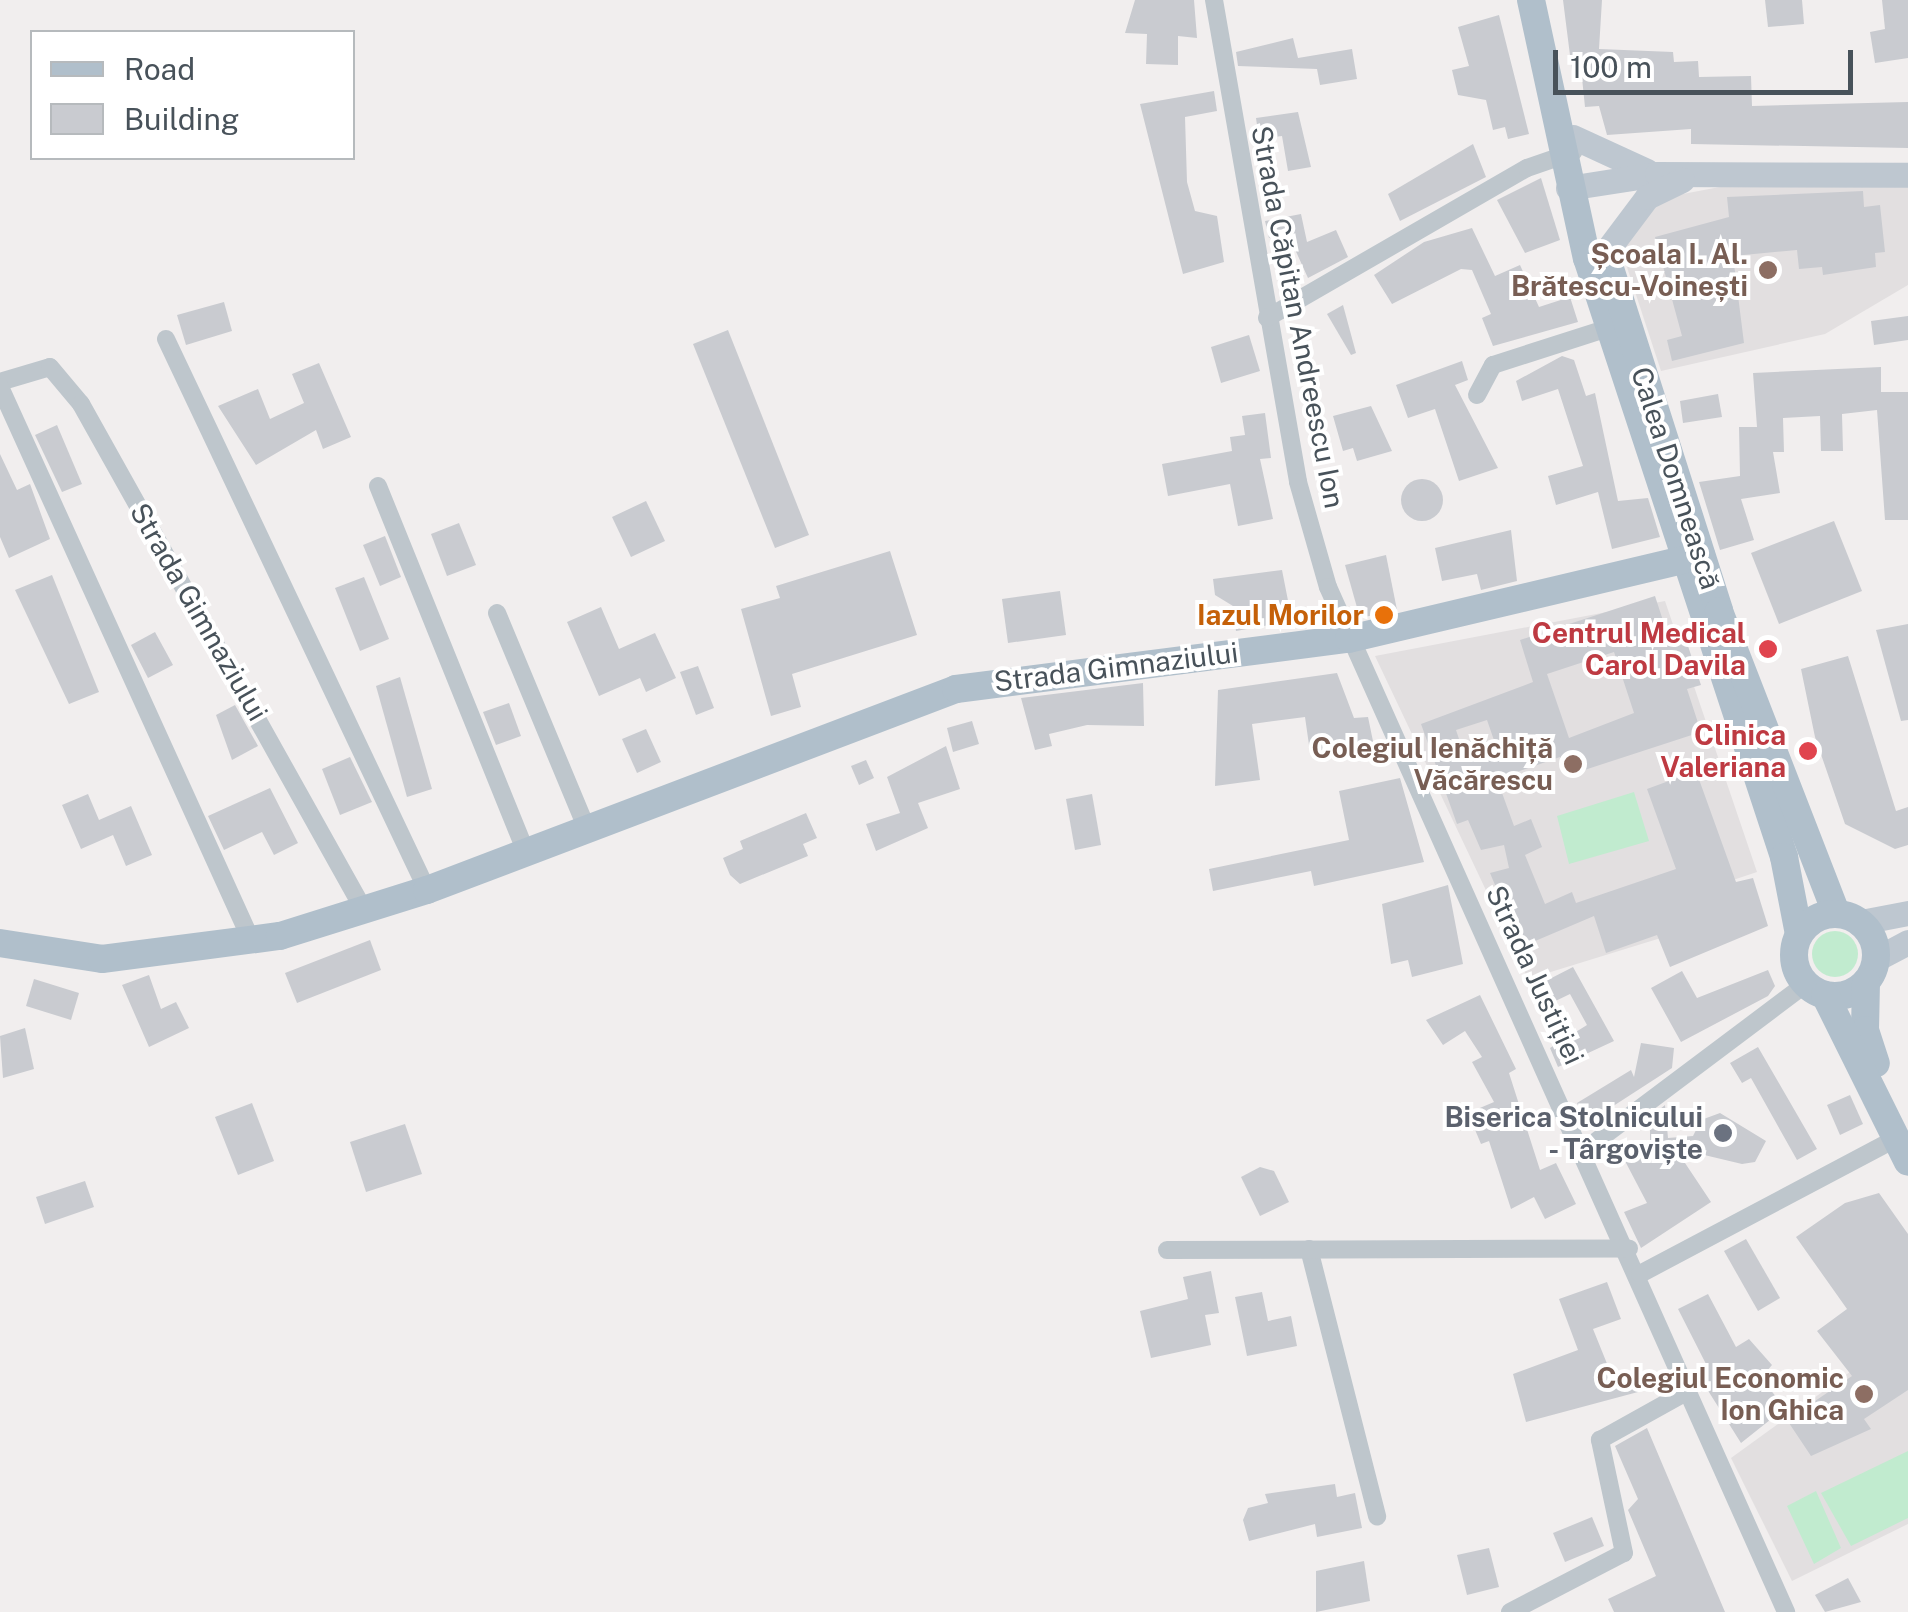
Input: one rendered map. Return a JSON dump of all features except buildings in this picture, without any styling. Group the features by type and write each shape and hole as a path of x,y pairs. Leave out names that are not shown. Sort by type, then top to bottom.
{"main road":[{"name":"Calea Domnească","path":"1531,0 1570,140"},
{"name":"Calea Domnească","path":"1548,0 1576,186 1682,561 1871,970"},
{"path":"1576,186 1605,253 1617,325"},
{"name":"Calea Domnească","path":"1617,325 1645,446 1700,618 1784,857 1800,934 1795,965 1815,989"},
{"name":"Strada Gimnaziului","path":"0,943 102,959 252,942 365,912 427,890 956,689 1349,638 1682,561"},
{"path":"1800,934 1848,918"},
{"path":"1871,970 1870,1049 1904,1144 1815,989 1871,970"}],"street":[{"name":"Strada Căpitan Andreescu Ion","path":"1214,0 1267,318 1309,527 1349,638"},
{"path":"1267,318 1570,140 1657,174"},
{"path":"1576,186 1657,174 1908,175"},
{"path":"1605,253 1654,191 1701,174"},
{"path":"1477,395 1492,365 1617,325"},
{"path":"166,339 427,890"},
{"name":"Strada Gimnaziului","path":"0,385 50,367 80,404 365,912"},
{"path":"0,385 252,942"},
{"path":"378,486 526,852"},
{"path":"496,613 587,828"},
{"name":"Strada Justiției","path":"1349,638 1586,1149 1786,1612"},
{"path":"1848,918 1908,913"},
{"path":"1871,970 1908,942"},
{"path":"1586,1149 1815,989"},
{"path":"1640,1274 1904,1144"},
{"path":"1167,1250 1629,1248"},
{"path":"1308,1249 1377,1516"},
{"path":"1510,1612 1624,1553 1600,1440 1688,1391"}],"shaded area":[{"name":"Școala I. Al. Brătescu-Voinești","path":"1746,182 1908,182 1908,285 1825,334 1661,371 1623,255 1629,232 1667,197"},
{"name":"Colegiul Ienăchiță Văcărescu","path":"1665,601 1757,872 1694,893 1703,925 1528,979 1375,656"},
{"name":"Colegiul Economic Ion Ghica","path":"1908,1330 1908,1524 1792,1581 1731,1458"}],"green space":[{"path":"1634,792 1649,841 1569,864 1557,816"},
{"path":"1835,931 1851,938 1858,954 1851,970 1835,977 1819,970 1812,954 1819,938"},
{"path":"1908,1451 1908,1518 1851,1546 1821,1493"},
{"path":"1816,1491 1841,1548 1814,1564 1787,1506"}],"place":[{"name":"Școala I. Al. Brătescu-Voinești","path":"1768,270"},
{"name":"Iazul Morilor","path":"1384,615"},
{"name":"Centrul Medical Carol Davila","path":"1768,649"},
{"name":"Clinica Valeriana","path":"1808,751"},
{"name":"Colegiul Ienăchiță Văcărescu","path":"1573,764"},
{"name":"Biserica Stolnicului - Târgoviște","path":"1723,1133"},
{"name":"Colegiul Economic Ion Ghica","path":"1864,1394"}]}
